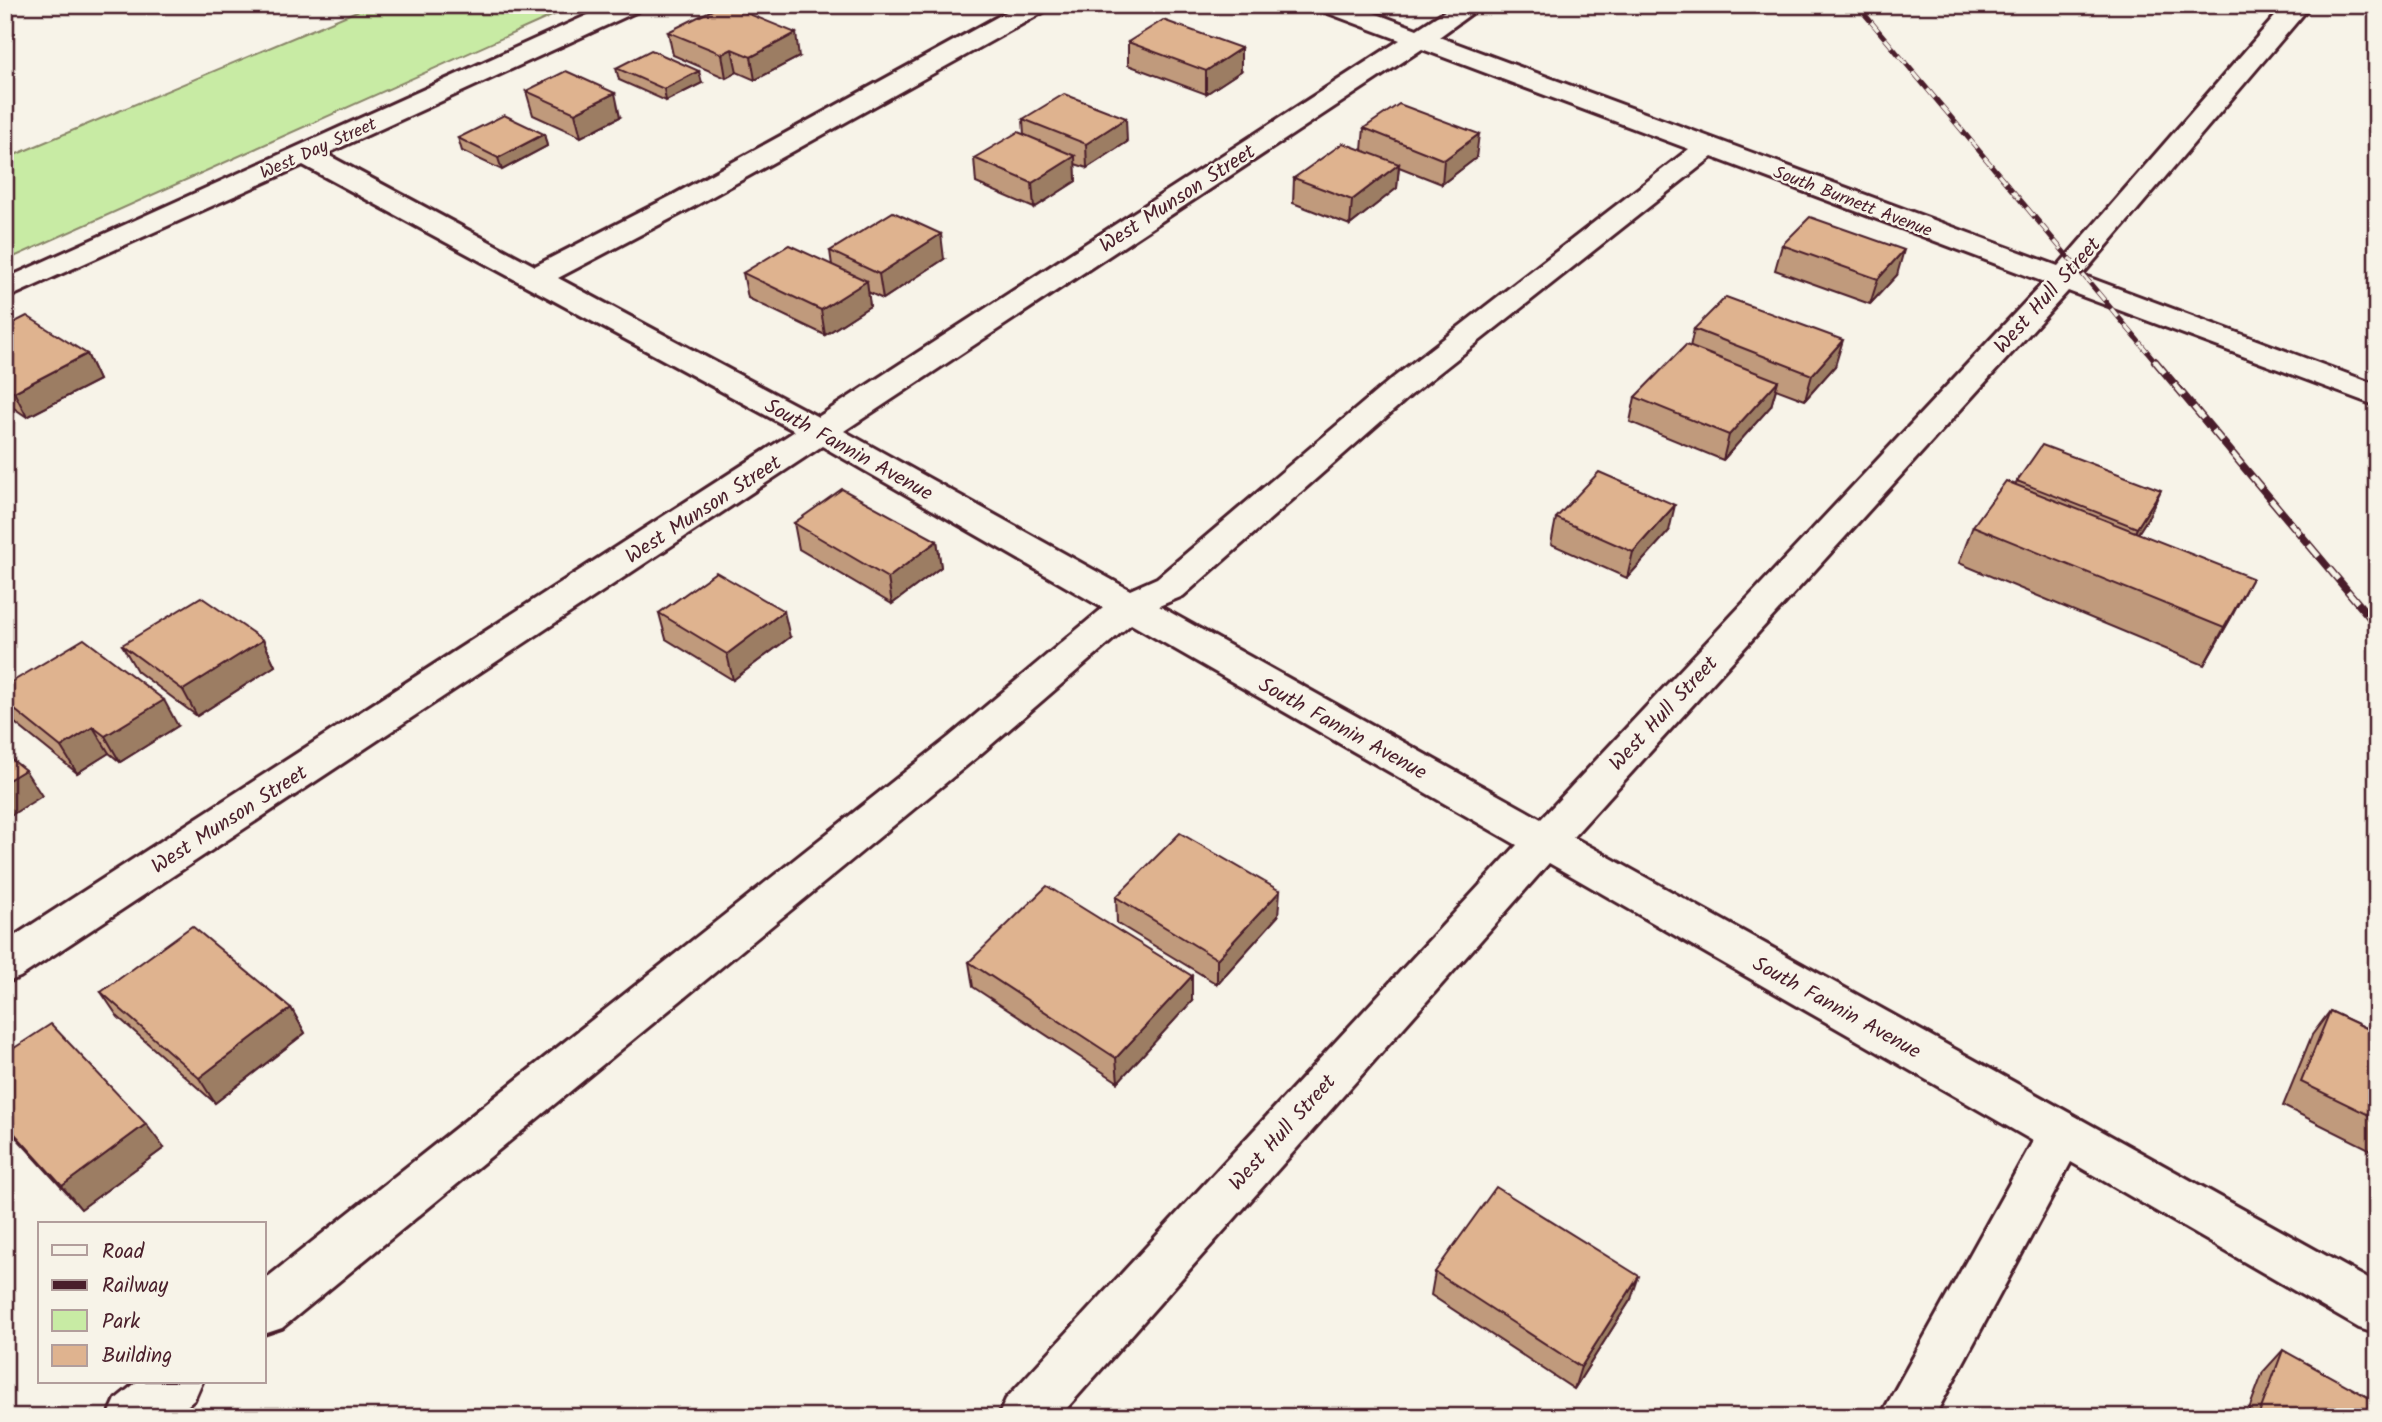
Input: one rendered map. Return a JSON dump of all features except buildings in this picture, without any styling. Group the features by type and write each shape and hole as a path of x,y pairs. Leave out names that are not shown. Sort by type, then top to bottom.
{"street":[{"name":"West Day Street","path":"5,290 631,5"},
{"path":"535,278 683,201 1038,5"},
{"name":"South Burnett Avenue","path":"1329,5 2377,396"},
{"name":"West Munson Street","path":"5,965 1471,5"},
{"name":"West Hull Street","path":"1024,1417 1544,842 2062,280 2299,5"},
{"path":"266,1309 963,747 1128,606 1170,587 1400,388 1708,146"},
{"name":"South Fannin Avenue","path":"304,154 821,432 2377,1311"},
{"path":"1906,1417 2063,1134"},
{"path":"134,1417 174,1384"}],"green space":[{"path":"371,5 576,5 5,261 5,159"}],"railway":[{"path":"1857,5 2156,362"},
{"path":"2155,361 2377,626"}]}
